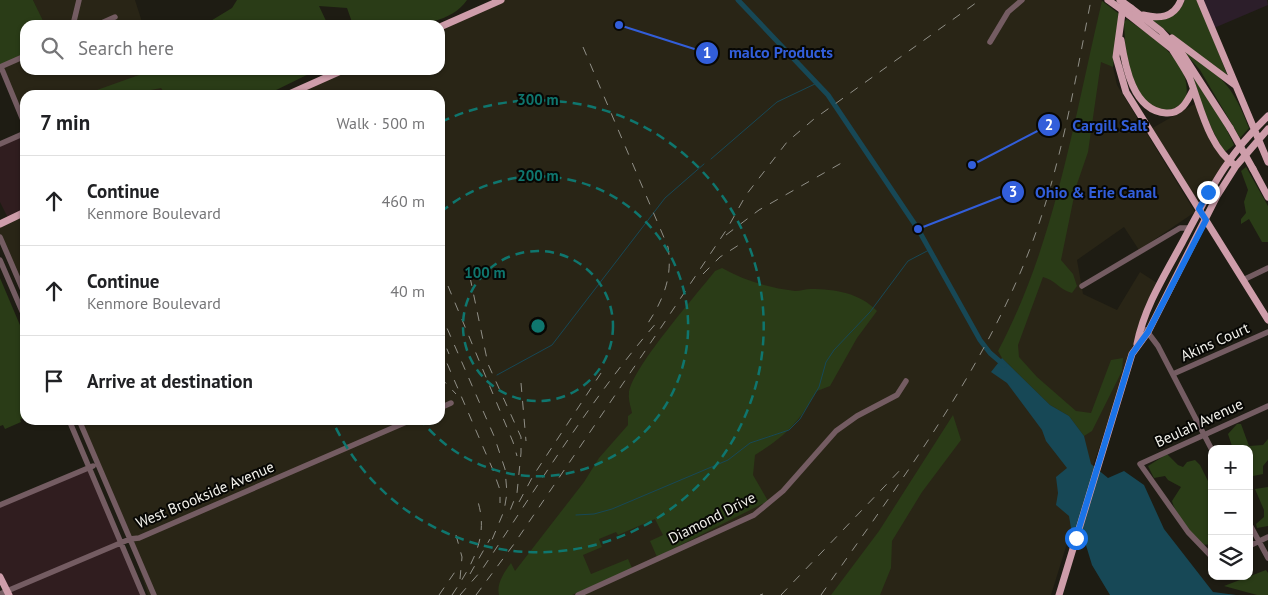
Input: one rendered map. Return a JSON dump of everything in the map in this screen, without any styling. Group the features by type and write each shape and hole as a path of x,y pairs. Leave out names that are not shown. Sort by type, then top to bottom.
{"main road":[{"path":"445,25 501,0"},
{"path":"1108,0 1130,11 1154,17 1168,16 1174,12 1182,0"},
{"path":"1200,0 1268,162"},
{"path":"1122,2 1196,74"},
{"path":"1122,2 1116,57 1126,92 1268,320"},
{"path":"1138,13 1236,86"},
{"path":"1119,31 1129,78 1138,94 1153,110 1161,113 1176,112 1186,104 1193,90"},
{"path":"1161,31 1183,54 1196,74 1230,128 1268,197"},
{"path":"1172,49 1193,90 1208,126 1227,160 1236,166"},
{"path":"298,90 332,75"},
{"path":"1059,595 1123,380 1137,345 1141,324 1189,228 1227,160 1268,116"},
{"path":"1137,345 1148,332 1217,196 1236,166 1258,138 1268,129"},
{"path":"0,224 20,214"},
{"path":"0,577 6,593"}],"street":[{"path":"74,20 79,0"},
{"path":"990,42 1008,12 1022,0"},
{"path":"109,20 115,17"},
{"path":"20,58 0,67 20,113"},
{"path":"0,144 20,135"},
{"path":"1082,286 1180,228 1189,228"},
{"path":"0,237 20,283"},
{"path":"0,260 20,306"},
{"path":"1243,280 1268,268"},
{"path":"1141,324 1148,332 1173,374 1209,445"},
{"name":"Akins Court","path":"1173,374 1268,332"},
{"name":"Diamond Drive","path":"578,595 754,515 783,491 836,431 857,416 897,395 906,381"},
{"path":"445,406 451,403"},
{"name":"Beulah Avenue","path":"1208,553 1188,532 1140,464 1268,406"},
{"path":"70,425 143,595"},
{"path":"81,425 154,595"},
{"name":"West Brookside Avenue","path":"6,593 121,542 139,538 399,425"},
{"path":"0,505 98,464"},
{"path":"1253,530 1268,558"},
{"path":"1253,544 1268,537"}],"shaded area":[{"path":"33,0 135,0 141,20 42,20"},
{"path":"501,0 1101,0 1119,14 1113,67 1117,85 1195,212 1139,250 1124,227 1077,260 1083,294 1117,310 1140,272 1157,283 1079,505 1051,595 148,595 130,539 81,425 445,425 445,90 298,90 332,75 445,75 445,25"},
{"path":"1201,0 1267,0 1268,5 1214,28"},
{"path":"20,58 20,75 158,75 163,90 20,90 20,113 1,67"},
{"path":"1198,102 1227,160 1199,209 1149,130"},
{"path":"20,135 20,214 9,220 0,202 0,144"},
{"path":"20,215 20,283 0,237 0,224"},
{"path":"89,468 143,595 9,595 0,577 0,505"}],"green space":[{"path":"0,0 33,0 43,20 20,20 20,58 0,67"},
{"path":"237,0 467,0 457,10 436,20 351,20 347,8 319,6 326,20 212,20 232,8"},
{"path":"1185,0 1198,0 1228,77 1151,19 1172,16 1179,10"},
{"path":"1102,1 1119,14 1113,67 1101,62 1088,152 1076,187 1061,260 1073,274 1077,286 1072,293 1043,277 1018,345 1019,357 1037,377 1076,411 1091,413 1111,360 1123,358 1122,371 1092,431 1084,436 1069,416 1050,405 1002,358 998,351 1018,310 1049,224 1072,135"},
{"path":"1127,19 1158,42 1177,62 1183,73 1186,85 1186,98 1178,106 1170,110 1155,108 1141,97 1136,89 1130,73 1125,44 1124,22"},
{"path":"1179,46 1214,72 1236,99 1249,128 1240,138 1200,70"},
{"path":"139,75 307,75 276,90 162,90 161,88 151,90 97,90"},
{"path":"1192,75 1219,114 1234,145 1225,152 1210,124"},
{"path":"1246,167 1268,206 1268,242 1262,242 1249,219 1241,224 1241,219 1246,213 1244,202 1248,190 1241,171"},
{"path":"722,268 749,280 776,288 795,291 820,289 847,293 863,300 877,311 857,338 830,386 817,391 791,428 755,455 753,475 768,501 657,557 650,541 663,535 655,519 618,535 616,532 599,539 602,547 583,555 591,574 628,559 632,568 572,595 499,595 500,582 511,563 515,571 584,482 599,458 628,425 628,416 632,413 629,396 632,383 640,368 715,271"},
{"path":"0,278 20,325 20,422 5,429 3,425 0,426"},
{"path":"953,415 961,440 922,492 892,541 891,568 880,595 831,595 879,531"},
{"path":"1237,424 1241,424 1249,445 1232,445 1228,434"},
{"path":"1268,439 1268,460 1263,466 1263,474 1253,476 1253,446 1263,445"},
{"path":"1167,454 1178,465 1183,467 1187,462 1195,460 1200,465 1208,481 1208,544 1203,545 1190,531 1174,506 1172,501 1181,487 1168,480 1165,476 1154,478 1148,466"},
{"path":"1268,487 1268,526 1257,528 1256,524 1264,517 1264,510 1255,489"},
{"path":"1266,570 1268,573 1268,595 1257,595 1224,586 1240,580 1253,580 1253,575"}],"water":[{"path":"1002,358 1050,405 1069,416 1084,436 1091,464 1108,478 1124,471 1144,485 1164,529 1213,592 1236,595 1110,595 1092,565 1085,542 1071,528 1069,516 1056,505 1058,493 1056,477 1067,468 1046,441 1042,430 1007,383 991,372"}],"waterway":[{"path":"738,0 828,95 918,229 980,340 990,353 1004,365"},
{"path":"711,159 777,102 817,83"},
{"path":"497,375 552,345 665,198 704,164"},
{"path":"576,515 594,514 612,509 728,460 750,443 789,430 800,419 819,387 826,362 834,350 870,312 908,261 929,250"}],"railway":[{"path":"476,595 514,544 662,326 727,229 746,195 787,142 814,119 980,0"},
{"path":"821,595 930,438 955,398 979,357 1021,271 1034,238 1055,171 1071,103 1091,0"},
{"path":"583,47 668,247 668,279 662,298 646,326"},
{"path":"726,235 759,210 845,161"},
{"path":"703,274 720,257 742,243"},
{"path":"470,277 488,364 521,437 517,493 507,518"},
{"path":"448,286 513,442 517,456"},
{"path":"460,595 481,571 544,475 610,381 658,321"},
{"path":"445,323 494,436 505,469 507,493 504,511 489,547"},
{"path":"445,344 449,354"},
{"path":"445,359 493,470 500,490 500,503"},
{"path":"519,502 533,476 605,367"},
{"path":"445,382 456,394"},
{"path":"521,383 526,441"},
{"path":"781,595 904,466"},
{"path":"452,595 466,573 477,550 481,525 477,499"},
{"path":"456,535 462,557 460,579"},
{"path":"470,574 490,539"},
{"path":"439,595 459,566"}],"place":[{"name":"malco Products","path":"619,25"},
{"name":"Cargill Salt","path":"972,165"},
{"name":"Ohio & Erie Canal","path":"918,229"}],"route":[{"path":"1076,538 1132,354 1148,332 1206,220 1199,209 1208,192"}]}
